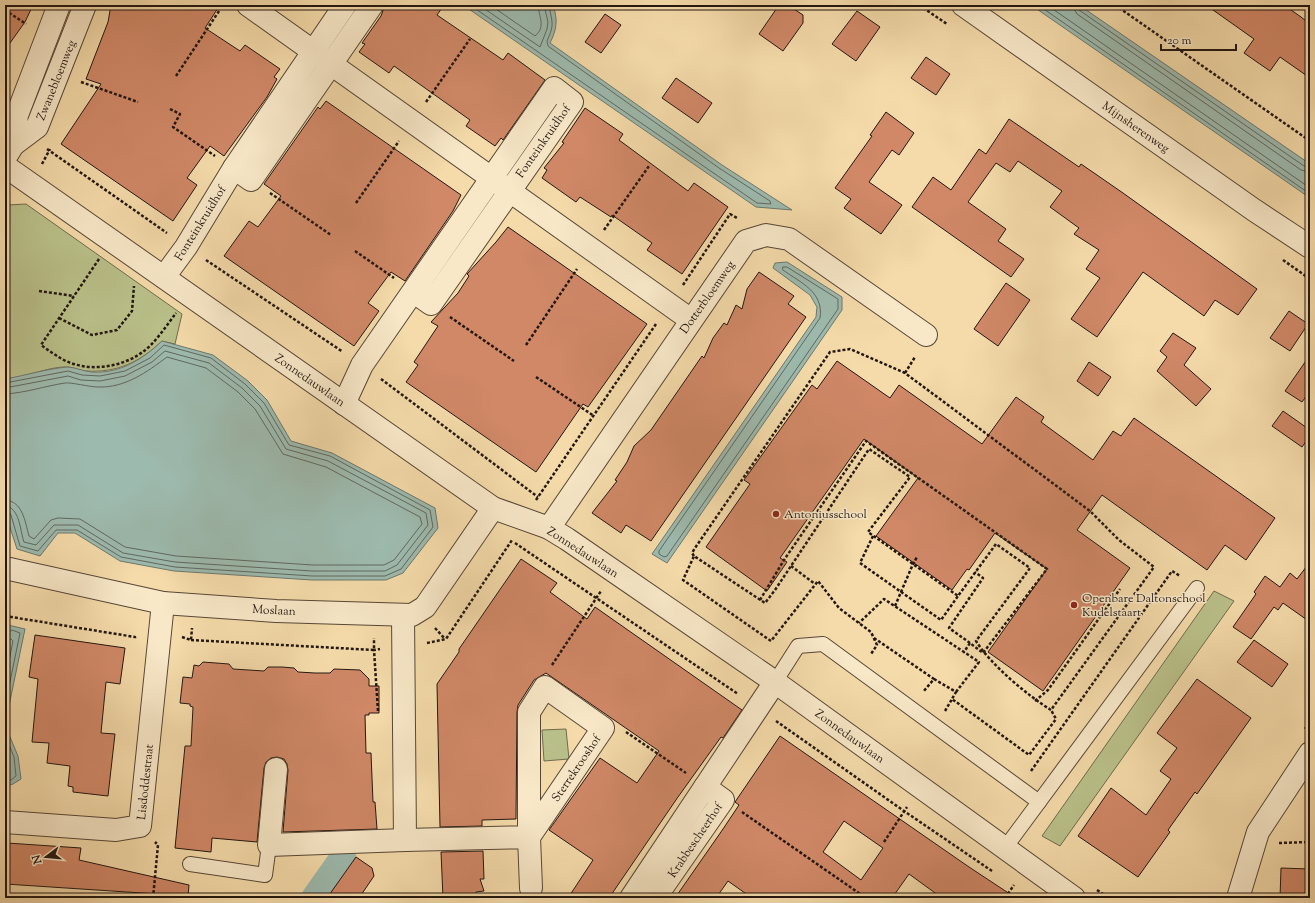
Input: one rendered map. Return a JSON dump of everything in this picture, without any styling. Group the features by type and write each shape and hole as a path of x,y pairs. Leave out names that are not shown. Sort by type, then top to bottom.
{"street":[{"name":"Zwanebloemweg","path":"8,147 17,116 59,5"},
{"name":"Zwanebloemweg","path":"8,147 37,127 84,5"},
{"name":"Fonteinkruidhof","path":"248,5 691,320"},
{"name":"Fonteinkruidhof","path":"322,58 345,5"},
{"name":"Fonteinkruidhof","path":"164,277 242,174 322,58 372,5"},
{"name":"Mijnsherenweg","path":"963,5 1254,210 1310,247"},
{"name":"Fonteinkruidhof","path":"344,404 362,365 554,88 572,102 431,304"},
{"name":"Zonnedauwlaan","path":"5,166 493,508 526,519 554,521 614,571 775,682 1074,898"},
{"name":"Dotterbloemweg","path":"554,521 746,241 766,235 789,239 926,335"},
{"path":"414,292 431,304"},
{"name":"Moslaan","path":"5,568 163,603 276,611 412,615 425,607 493,508"},
{"name":"Lisdoddestraat","path":"5,822 116,830 140,826 163,603"},
{"path":"403,615 405,840"},
{"name":"Krabbescheerhof","path":"630,898 775,682"},
{"path":"531,888 529,837 529,712 545,687"},
{"name":"Sterrekrooshof","path":"529,837 603,728 545,687"},
{"path":"1238,898 1258,832 1309,756"},
{"path":"276,769 269,845 529,837"},
{"name":"Krabbescheerhof","path":"655,898 723,800 705,787"}],"lane":[{"path":"1005,848 1197,588"},
{"path":"775,682 798,646 824,644 1039,802"},
{"path":"190,864 265,875 269,845"}],"path":[{"path":"176,76 223,5"},
{"path":"1115,5 1310,141"},
{"path":"58,74 138,102"},
{"path":"170,109 180,114 173,127 331,235"},
{"path":"8,147 50,150 186,247 362,365 538,497 554,521"},
{"path":"191,640 374,650 403,648 446,639 526,519 538,497 730,214 766,235"},
{"path":"111,240 41,345 63,360 77,364 98,368 123,363 145,351 190,295"},
{"path":"356,251 414,292"},
{"path":"59,318 92,334 117,330 132,311 137,258"},
{"path":"39,290 74,296"},
{"path":"431,304 514,361"},
{"path":"860,671 877,645 871,632 839,608 818,581 771,641 683,580 694,556 692,553 695,548 830,352 850,349 905,373 1090,511 1118,540 1154,567 1051,710"},
{"path":"536,377 615,431"},
{"path":"760,600 784,560 866,441 1047,569 983,653"},
{"path":"694,556 765,603 869,449 910,477 868,532 958,596"},
{"path":"874,536 860,563 941,620 996,544 1030,568 976,641 983,653"},
{"path":"894,606 917,557"},
{"path":"791,566 815,584"},
{"path":"545,687 544,677 614,571"},
{"path":"1019,788 1172,571 1197,588"},
{"path":"952,699 1028,755 1056,719 1051,710 1035,701 983,653 949,628 983,578 975,572"},
{"path":"1035,701 1048,690 1120,589"},
{"path":"859,623 884,599 979,662 956,692 936,726"},
{"path":"373,614 374,650"},
{"path":"5,616 135,637 135,645"},
{"path":"873,638 956,692"},
{"path":"964,652 970,643"},
{"path":"911,709 934,679"},
{"path":"603,728 615,724 705,787"},
{"path":"884,842 920,786"},
{"path":"723,800 866,898"},
{"path":"140,826 158,845 153,898"},
{"path":"1254,844 1310,842"}],"green space":[{"path":"26,204 182,314 175,344 162,341 145,355 127,365 118,368 86,371 70,367 61,367 21,377 5,379 5,208 7,205"},
{"path":"1214,591 1234,601 1060,846 1042,836"},
{"path":"566,729 569,759 544,761 542,730"}],"water":[{"path":"463,5 553,5 556,15 556,24 550,43 722,165 792,210 756,207"},
{"path":"1031,5 1079,5 1310,164 1310,198"},
{"path":"787,262 842,297 842,310 667,563 652,554 816,317 817,307 810,295 773,268 775,263"},
{"path":"162,341 213,355 248,381 267,400 291,441 332,453 435,508 438,528 403,573 386,580 312,580 174,571 120,561 75,533 58,533 40,556 17,549 5,512 6,379 67,367 91,372 111,371 138,360"},
{"path":"8,625 25,629 5,725 5,640"},
{"path":"5,725 18,756 21,779 13,784 5,786"}],"building":[{"path":"5,5 33,5 25,22 5,50"},
{"path":"111,5 220,5 205,28 240,51 245,45 280,69 274,77 277,79 267,97 224,156 210,146 187,178 197,185 173,221 61,144 101,84 86,79 108,22"},
{"path":"385,5 444,5 437,15 503,60 508,53 545,80 503,140 501,138 495,146 466,126 470,120 394,66 389,73 359,52 365,44 362,43 381,16"},
{"path":"779,5 788,5 803,15 803,23 783,51 759,34"},
{"path":"1206,5 1284,5 1310,24 1310,78 1280,57 1270,71 1244,53 1254,39"},
{"path":"857,11 880,27 856,61 832,44"},
{"path":"605,14 621,25 601,53 585,42"},
{"path":"926,57 950,74 936,95 911,78"},
{"path":"676,78 712,103 698,123 662,98"},
{"path":"326,101 461,195 453,211 405,281 391,272 368,303 379,311 354,346 224,256 249,221 258,227 281,196 264,184 318,107 320,109"},
{"path":"585,108 623,134 619,140 688,191 694,183 728,207 682,274 647,250 652,243 612,215 611,217 580,197 576,202 542,178 547,170 544,168 564,143 562,142"},
{"path":"886,112 914,133 899,155 892,150 869,182 902,205 881,234 844,208 851,199 835,188 872,136 870,135"},
{"path":"1009,119 1079,167 1081,164 1257,289 1238,315 1215,300 1204,316 1143,272 1097,337 1071,319 1100,278 1086,269 1099,250 1074,234 1079,228 1050,207 1062,191 1018,161 1010,172 996,163 968,202 1006,229 998,241 1024,259 1011,277 912,207 933,177 951,190 979,149 986,154"},
{"path":"508,227 647,324 588,407 583,404 536,472 406,382 418,365 414,362 438,326 431,322 458,293 469,276 467,274"},
{"path":"759,272 794,296 788,304 806,317 651,541 626,525 621,533 592,513 617,481 615,480 627,462 634,446 651,430 702,356 704,358 713,338 724,323 727,325 736,305 742,309 747,289"},
{"path":"1006,283 1030,300 998,346 974,329"},
{"path":"1289,311 1308,324 1290,351 1270,338"},
{"path":"1173,333 1196,348 1184,365 1211,389 1196,406 1157,371 1167,357 1160,351"},
{"path":"1310,355 1310,391 1302,402 1285,391"},
{"path":"837,361 890,398 899,385 982,444 1016,397 1044,417 1041,422 1093,460 1113,431 1121,436 1134,418 1275,518 1246,560 1225,545 1207,570 1102,495 1077,530 1130,568 1043,691 988,652 1047,569 995,533 969,570 967,569 952,590 876,536 918,478 864,439 780,558 787,562 767,591 706,547 750,484 744,480 812,385 817,389"},
{"path":"1089,362 1111,377 1098,396 1077,381"},
{"path":"1283,411 1310,430 1310,436 1302,447 1272,426"},
{"path":"521,559 557,583 550,592 587,619 595,607 742,710 723,738 721,737 678,797 609,898 568,898 593,860 549,830 600,758 637,783 659,751 546,673 534,680 518,705 516,819 482,820 482,826 440,827 437,684 459,652 459,649"},
{"path":"1310,562 1310,622 1283,603 1278,610 1274,607 1251,639 1233,627 1256,594 1254,592 1265,576 1280,587 1290,573 1297,579"},
{"path":"35,635 125,648 120,684 106,682 101,733 115,734 108,796 73,792 73,787 68,786 70,766 47,763 49,743 32,742 38,679 29,677"},
{"path":"1254,640 1288,664 1272,687 1237,662"},
{"path":"203,662 229,664 233,669 264,671 268,667 294,668 298,672 315,673 330,673 334,669 360,670 369,679 369,686 379,686 379,713 369,713 369,715 365,715 366,753 371,753 373,802 375,802 377,829 283,832 288,770 284,759 277,757 271,758 266,762 264,768 257,842 212,838 211,852 175,848 185,746 191,746 193,707 190,706 190,704 180,703 183,677 192,678 194,665 199,666"},
{"path":"1197,679 1251,718 1197,794 1195,792 1168,830 1170,832 1138,877 1078,836 1111,788 1146,815 1171,779 1160,771 1177,748 1157,733"},
{"path":"780,736 1016,898 942,898 909,874 892,898 752,898 728,881 716,898 675,898 739,805 735,802","holes":["844,821 883,848 861,880 823,852"]},
{"path":"7,843 81,848 79,860 189,885 188,896 5,884"},
{"path":"483,851 484,879 480,879 484,891 476,892 476,898 443,898 441,852"},
{"path":"356,857 372,868 374,876 359,898 327,898"},
{"path":"1281,868 1310,869 1310,898 1280,898"}],"waterway":[{"path":"314,898 343,857"}],"place":[{"name":"Antoniusschool","path":"776,514"},
{"name":"Openbare Daltonschool Kudelstaart","path":"1074,605"}]}
